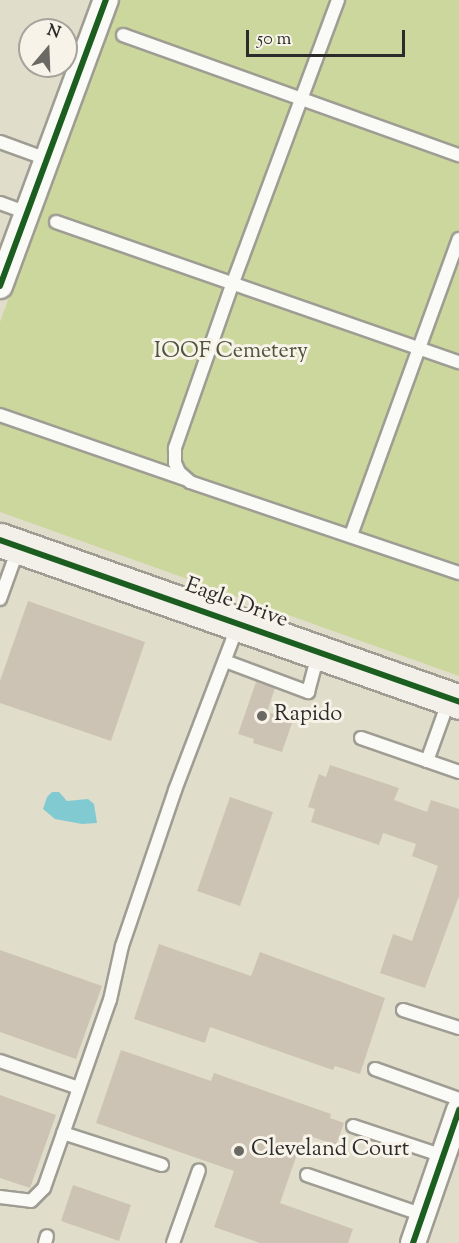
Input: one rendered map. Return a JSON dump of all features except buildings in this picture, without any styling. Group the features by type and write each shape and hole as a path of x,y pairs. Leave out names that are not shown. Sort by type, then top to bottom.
{"street":[{"path":"0,286 7,244 27,213 105,0"},
{"name":"Eagle Drive","path":"10,543 454,701"},
{"path":"413,1243 459,1110"}],"lane":[{"path":"186,480 177,468 175,448 232,285 338,0"},
{"path":"123,35 459,155"},
{"path":"0,142 47,159"},
{"path":"0,203 27,213"},
{"path":"56,222 459,362"},
{"path":"351,535 459,239"},
{"path":"0,415 459,573"},
{"path":"0,599 10,543"},
{"path":"0,1197 31,1201 44,1188 110,1000 123,946 175,790 239,624"},
{"path":"225,661 308,692 318,652"},
{"path":"427,761 454,701"},
{"path":"361,738 459,772"},
{"path":"403,1010 459,1028"},
{"path":"0,1061 79,1088"},
{"path":"375,1069 459,1099"},
{"path":"353,1126 443,1156"},
{"path":"63,1132 162,1165"},
{"path":"173,1243 199,1170"},
{"path":"308,1175 423,1215"}],"green space":[{"name":"IOOF Cemetery","path":"118,0 459,0 459,676 0,512 0,322"}],"water":[{"path":"52,792 59,792 67,801 88,799 94,804 97,823 82,824 55,819 43,809 47,797"}],"cycle path":[{"path":"0,286 106,0"},
{"path":"0,540 459,702"},
{"path":"413,1243 459,1110"}],"place":[{"name":"Rapido","path":"262,716"},
{"name":"Cleveland Court","path":"239,1151"}]}
